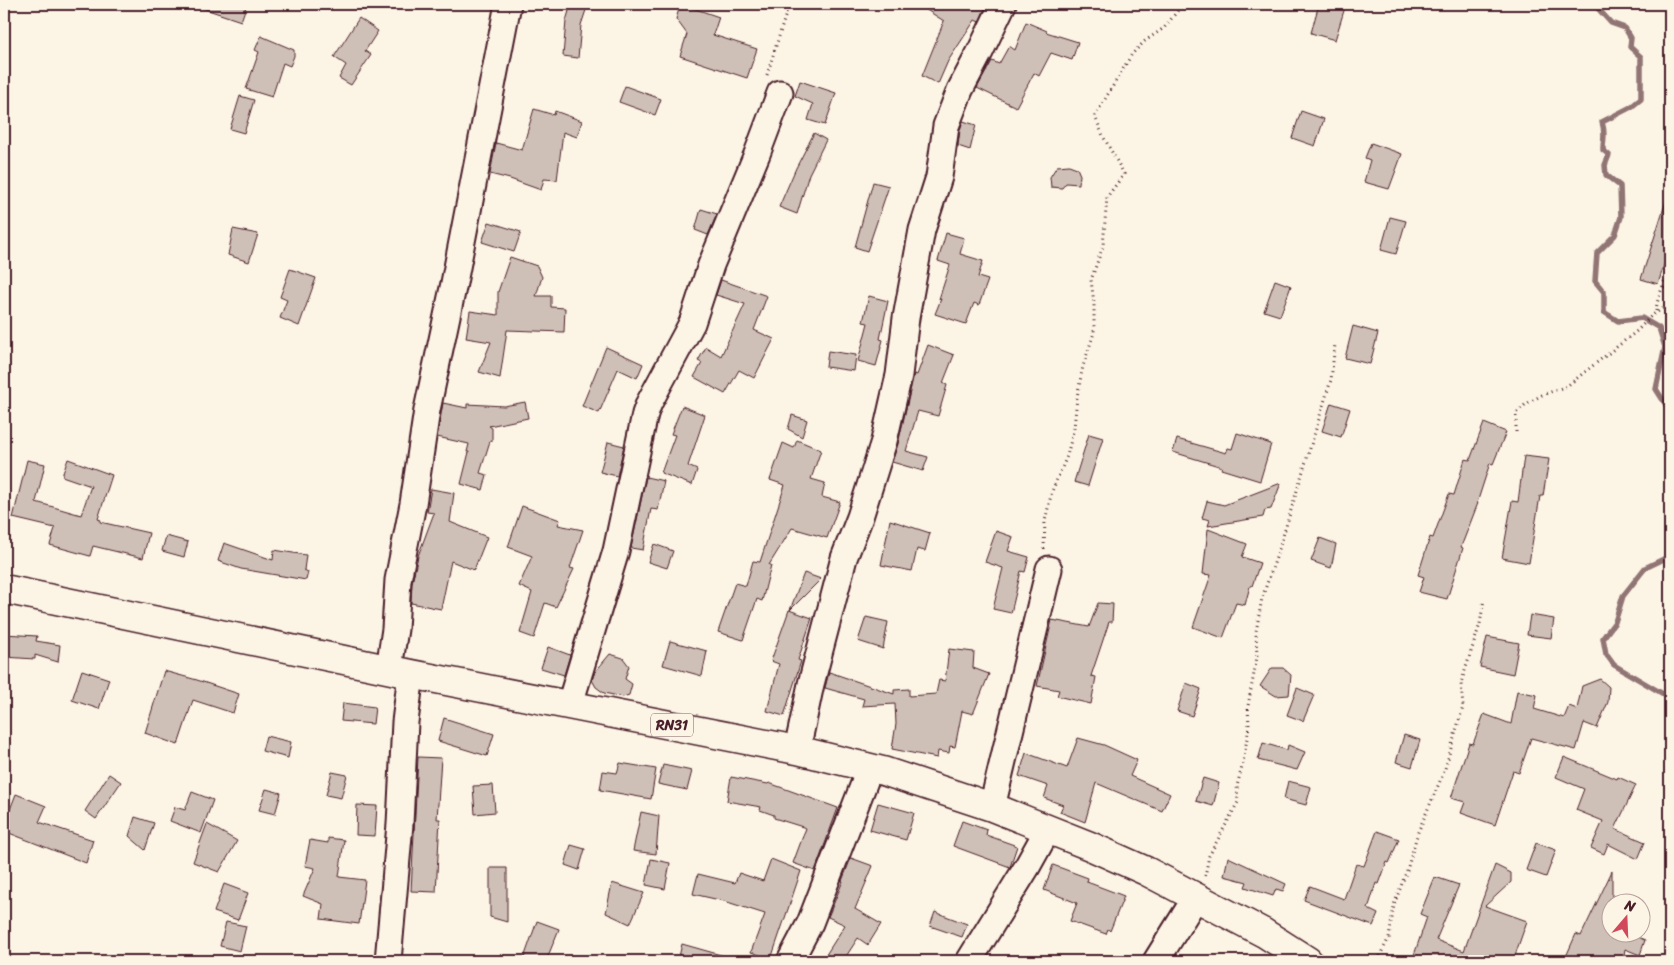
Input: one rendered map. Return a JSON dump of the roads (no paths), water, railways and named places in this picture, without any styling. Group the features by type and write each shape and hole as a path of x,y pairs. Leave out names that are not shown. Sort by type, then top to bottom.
{"main road":[{"name":"RN31","path":"4,589 400,672 797,750 870,768 992,807 1090,846 1146,871 1264,934 1308,961"}],"street":[{"path":"388,961 400,824 405,722 395,630 398,580 413,504 427,410 454,283 508,4"},
{"path":"797,750 811,684 842,566 884,441 899,375 906,318 922,230 939,177 946,126 960,90 1003,4"},
{"path":"570,704 616,550 645,414 695,316 711,265 780,93"},
{"path":"992,807 1048,569"},
{"path":"790,961 810,923 870,768"},
{"path":"969,961 1048,829"},
{"path":"1156,961 1196,898"}],"waterway":[{"path":"1594,4 1611,23 1625,28 1631,38 1630,47 1641,57 1641,99 1631,107 1602,122 1604,133 1603,150 1609,155 1605,165 1606,175 1620,186 1621,217 1615,235 1597,253 1595,281 1604,292 1604,312 1618,321 1642,318 1659,328 1665,347 1656,389 1670,411"},
{"path":"1670,556 1645,568 1623,596 1615,622 1603,638 1606,654 1614,665 1670,698"}]}
